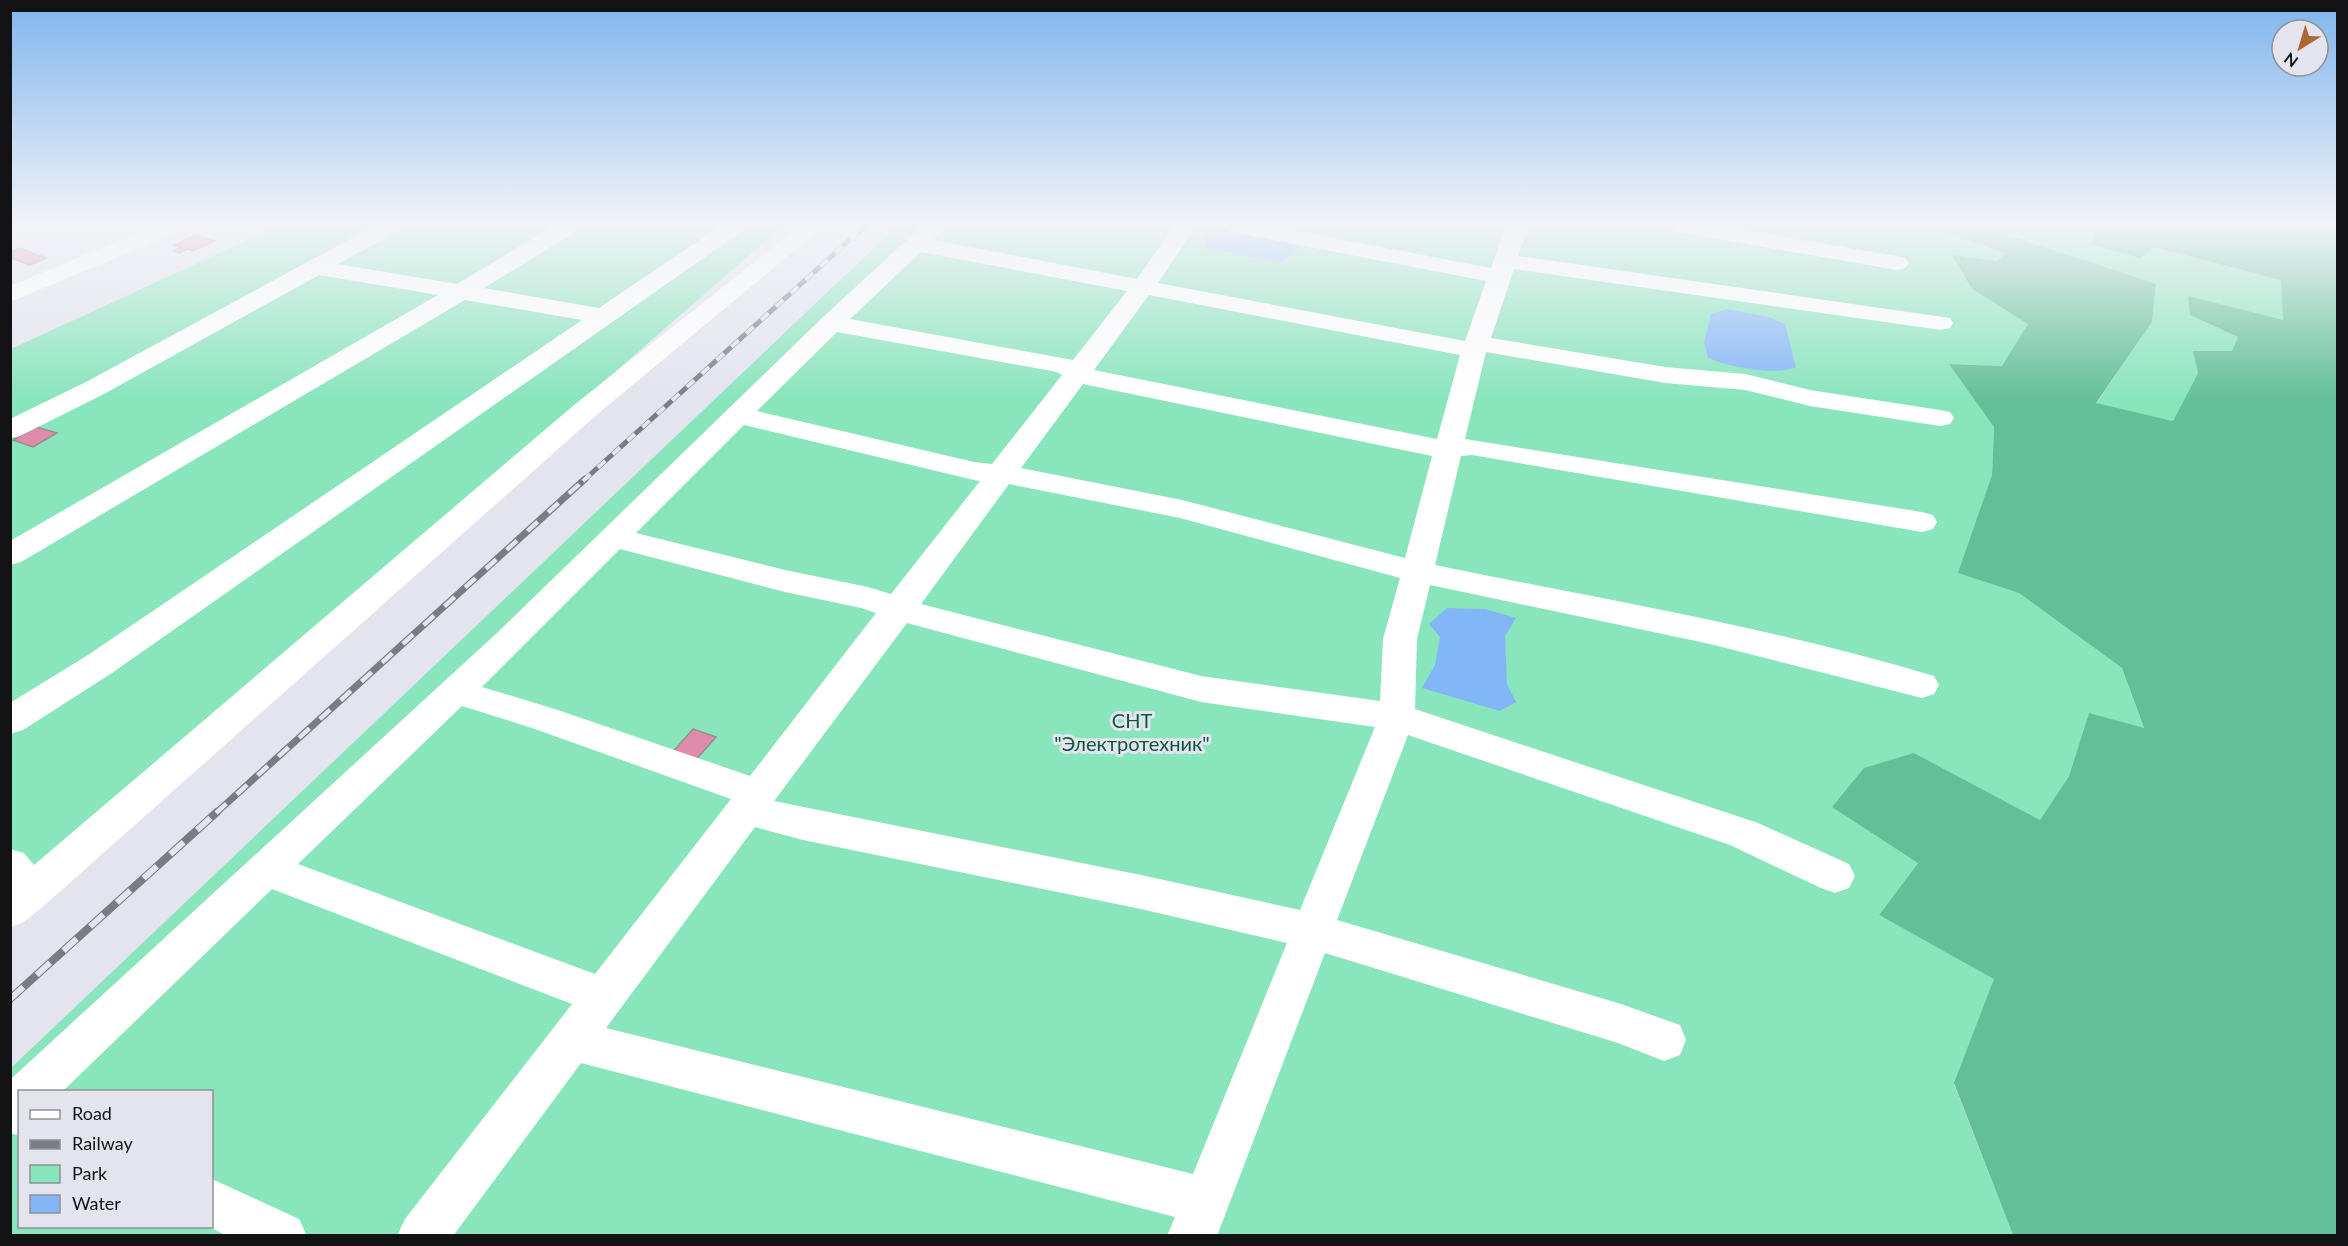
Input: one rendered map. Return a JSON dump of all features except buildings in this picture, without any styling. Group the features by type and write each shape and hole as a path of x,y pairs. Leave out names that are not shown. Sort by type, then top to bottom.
{"street":[{"path":"10,295 35,284"},
{"path":"10,430 95,388 284,284"},
{"path":"415,284 604,316"},
{"path":"10,555 474,284"},
{"path":"10,721 100,664 650,284"},
{"path":"18,889 584,411 741,284"},
{"path":"31,1090 510,640 873,284"},
{"path":"1131,284 1475,347 1665,375 1745,382 1810,398 1940,418"},
{"path":"422,1236 1145,284"},
{"path":"572,1040 1198,1218 1397,717 1400,639 1475,347 1498,284"},
{"path":"1632,284 1941,323"},
{"path":"831,323 1064,366 1090,378 1429,448 1472,447 1922,522"},
{"path":"738,415 974,471 1182,509 1417,572 1710,632 1871,670 1922,685"},
{"path":"614,538 785,581 868,598 897,609 1201,689 1397,717 1744,834 1835,876"},
{"path":"454,691 545,719 803,824 1141,892 1312,931 1618,1023 1664,1040"},
{"path":"266,869 605,997"},
{"path":"213,1203 282,1236"}],"green space":[{"path":"152,284 716,284 11,896 11,349"},
{"name":"СНТ \"Электротехник\"","path":"836,284 1969,284 1972,289 2029,324 2002,366 1950,364 1994,427 1992,475 1959,573 2019,593 2122,668 2144,729 2089,713 2069,776 2040,820 1914,753 1918,863 1879,915 1995,979 1954,1084 2013,1235 11,1236 11,1068"},
{"path":"1969,284 2156,284 2152,322 2096,403 2173,421 2198,373 2193,351 2232,351 2238,337 2190,315 2188,296 2283,320 2281,284 2337,284 2337,1235 2013,1235 1954,1083 1994,979 1879,915 1918,863 1832,807 1864,768 1914,753 2040,820 2069,776 2089,713 2144,728 2122,668 2019,593 1958,573 1992,475 1994,427 1949,364 2002,366 2028,324 1972,289"},
{"path":"2156,284 2281,284 2284,320 2190,315 2238,337 2232,351 2198,373 2173,421 2096,404 2152,322"}],"water":[{"path":"1727,309 1769,317 1785,324 1796,367 1777,371 1752,369 1708,358 1704,342 1711,314"},
{"path":"1447,608 1485,609 1516,618 1505,636 1507,684 1516,702 1500,711 1422,688 1435,665 1440,637 1429,624"}],"railway":[{"path":"583,481 801,284"},
{"path":"216,813 585,479"},
{"path":"10,999 217,812"}]}
